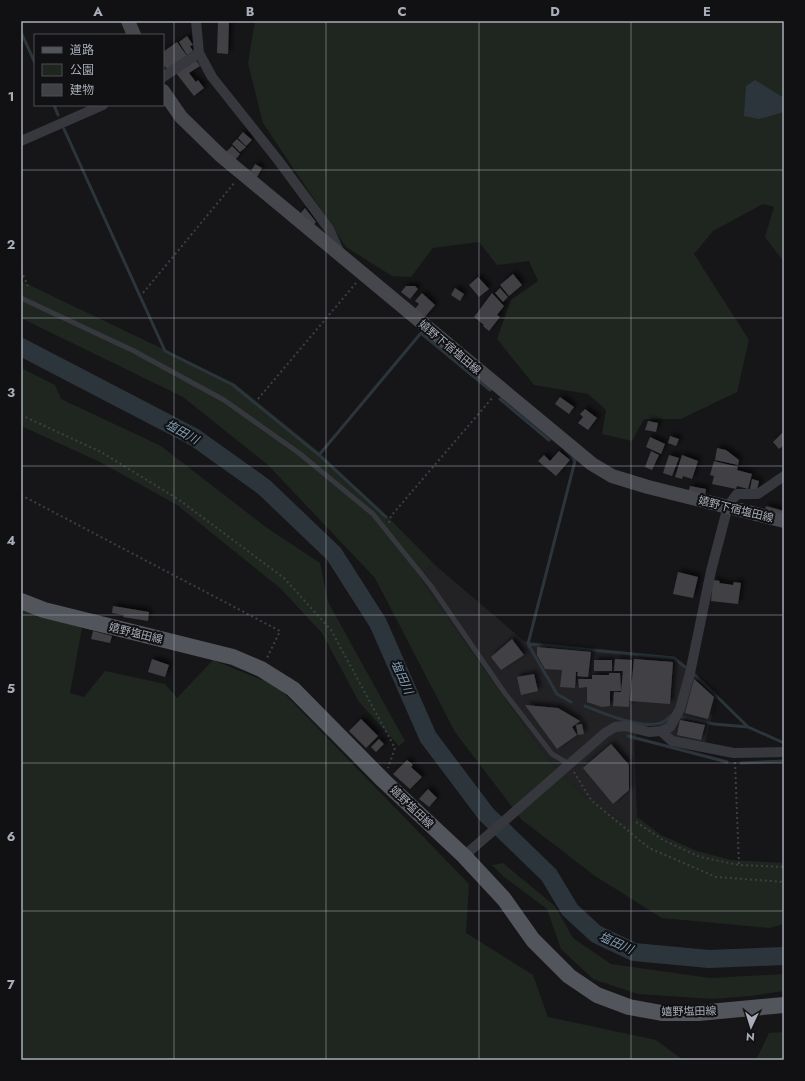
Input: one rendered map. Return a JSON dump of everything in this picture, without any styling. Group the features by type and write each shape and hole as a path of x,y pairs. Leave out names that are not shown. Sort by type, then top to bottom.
{"main road":[{"path":"128,21 134,34"},
{"name":"嬉野下宿塩田線","path":"164,93 181,117 220,155 592,464 612,476 648,487 784,521"},
{"name":"嬉野塩田線","path":"21,601 44,610 233,657 262,670 293,689 384,780 469,851 533,940 569,976 598,995 629,1007 662,1013 698,1013 784,1005"}],"street":[{"path":"196,21 199,53 212,78 278,160 328,229 341,255"},
{"path":"164,76 199,53"},
{"path":"21,141 101,106"},
{"path":"469,851 604,733 615,728 625,726 649,732 661,731 670,726 680,709 690,673 711,571 728,506 737,494 758,494 784,476"},
{"path":"661,731 672,741 734,753 784,752"}],"lane":[{"path":"21,298 134,351 224,400 299,453 372,514 431,586 504,692 552,754 566,766"}],"path":[{"path":"143,293 242,174"},
{"path":"21,271 28,286"},
{"path":"258,399 363,274"},
{"path":"389,524 391,516 500,388"},
{"path":"21,415 101,452 178,499 284,578 331,630 395,748 384,780"},
{"path":"21,495 280,631 262,670"},
{"path":"734,753 739,865"},
{"path":"566,766 591,800 649,848 716,877 784,882"},
{"path":"636,822 663,840 700,856 739,865 784,866"}],"shaded area":[{"path":"755,80 784,98 784,112 759,119 744,116 746,86"},
{"path":"435,565 524,641 675,657 717,694 705,744 676,739 658,725 639,727 634,743 637,817 627,825 584,796 548,759 421,580 426,569"}],"green space":[{"path":"255,21 784,21 784,262 765,237 774,207 763,204 713,231 694,254 749,340 737,392 681,419 644,419 632,441 602,434 606,410 588,394 534,385 497,339 511,300 538,281 529,261 497,265 479,242 433,248 411,277 392,276 346,247 263,123 248,63"},
{"path":"21,281 234,383 319,452 386,515 435,565 426,569 421,580 548,759 584,796 627,825 637,817 661,835 697,851 731,860 784,863 784,924 770,928 662,918 595,876 522,820 455,732 375,578 268,465 183,397 21,318"},
{"path":"21,368 55,385 61,399 161,446 267,528 320,563 328,602 405,741 399,746 359,702 322,633 280,588 177,505 100,462 21,426"},
{"path":"21,609 82,628 70,693 84,697 105,671 165,684 177,698 213,660 277,686 469,884 466,933 533,975 548,1017 656,1040 683,1060 21,1060"},
{"path":"503,863 555,906 573,938 611,964 710,978 784,974 784,991 751,996 713,999 638,994 593,979 561,949 547,909 504,877 492,865"},
{"path":"784,1032 784,1060 756,1060 769,1033"}],"building":[{"path":"218,21 229,21 228,54 217,53"},
{"path":"187,36 193,45 190,46 193,51 187,55 179,42"},
{"path":"177,42 187,56 167,69 164,65 164,51"},
{"path":"195,59 200,66 189,73 196,82 198,80 204,88 194,96 176,73"},
{"path":"243,132 252,140 246,146 238,138"},
{"path":"237,139 246,147 240,152 232,144"},
{"path":"232,146 240,154 235,160 226,152"},
{"path":"255,164 262,168 257,177 250,173"},
{"path":"305,208 316,222 313,226 299,215"},
{"path":"513,274 522,285 509,296 500,285"},
{"path":"478,277 489,289 479,297 469,285"},
{"path":"406,286 415,286 418,289 410,299 401,292"},
{"path":"455,288 464,294 460,301 451,295"},
{"path":"500,288 508,297 503,302 495,293"},
{"path":"422,293 435,305 424,318 414,310 419,304 415,301"},
{"path":"492,293 504,306 497,315 500,317 489,331 474,317"},
{"path":"560,397 574,407 569,414 555,404"},
{"path":"585,409 597,418 588,430 578,423 583,417 580,414"},
{"path":"648,421 658,423 656,432 645,430"},
{"path":"784,431 784,445 779,449 773,442"},
{"path":"670,436 679,439 676,446 668,443"},
{"path":"650,437 665,444 661,454 646,447"},
{"path":"717,448 726,450 739,460 738,465 715,460"},
{"path":"559,451 570,460 556,476 538,461 544,455 550,461"},
{"path":"651,451 659,455 652,470 645,467"},
{"path":"669,455 679,458 672,476 663,473"},
{"path":"682,455 698,461 692,479 683,476 682,479 675,477"},
{"path":"714,461 738,467 737,470 752,474 748,489 737,486 736,489 712,484 714,476 710,475"},
{"path":"752,479 759,481 757,490 750,489"},
{"path":"690,486 706,489 705,497 688,493"},
{"path":"766,506 784,511 784,516 765,511"},
{"path":"678,572 698,577 693,598 673,594"},
{"path":"713,580 720,581 719,583 733,585 734,582 741,583 738,604 711,601"},
{"path":"113,606 149,612 148,621 123,617 124,615 112,613"},
{"path":"93,631 112,636 110,643 91,639"},
{"path":"512,639 524,655 501,670 491,657"},
{"path":"537,647 591,652 588,677 577,676 578,672 576,672 575,688 560,687 562,670 545,669 537,655"},
{"path":"152,659 169,665 165,677 148,672"},
{"path":"615,659 632,660 629,707 613,706 614,692 621,692 623,671 614,671"},
{"path":"634,659 673,662 670,704 630,701"},
{"path":"594,660 612,660 612,671 594,671"},
{"path":"609,673 620,673 621,691 610,691 610,706 602,707 587,702 587,687 579,688 578,679 592,679 592,675 609,675"},
{"path":"534,674 538,691 521,695 517,677"},
{"path":"694,679 714,697 708,719 685,713"},
{"path":"525,705 558,708 580,721 572,727 577,735 557,749"},
{"path":"361,719 378,736 366,748 349,731"},
{"path":"680,720 705,725 701,740 677,735"},
{"path":"582,724 584,734 578,735 576,725"},
{"path":"379,739 384,744 376,752 371,747"},
{"path":"611,744 629,765 629,790 613,804 583,768"},
{"path":"407,760 413,765 411,767 422,777 410,789 393,774"},
{"path":"428,789 437,798 429,807 419,799"}],"waterway":[{"path":"21,32 34,61"},
{"path":"54,106 58,115"},
{"path":"64,129 165,351 233,385 319,455 421,333 490,390"},
{"name":"塩田川","path":"21,347 194,437 264,487 334,554 378,623 428,737 486,814 549,875 570,910 596,934 634,952 709,959 784,956"},
{"path":"500,399 549,440"},
{"path":"565,450 575,461 528,644 674,658 685,667"},
{"path":"319,455 386,517"},
{"path":"528,644 557,694 571,702"},
{"path":"695,675 748,727"},
{"path":"585,706 635,723 655,724 665,721 672,715"},
{"path":"682,717 714,724 748,727 784,743"},
{"path":"628,736 727,762"},
{"path":"741,763 784,761"}]}
